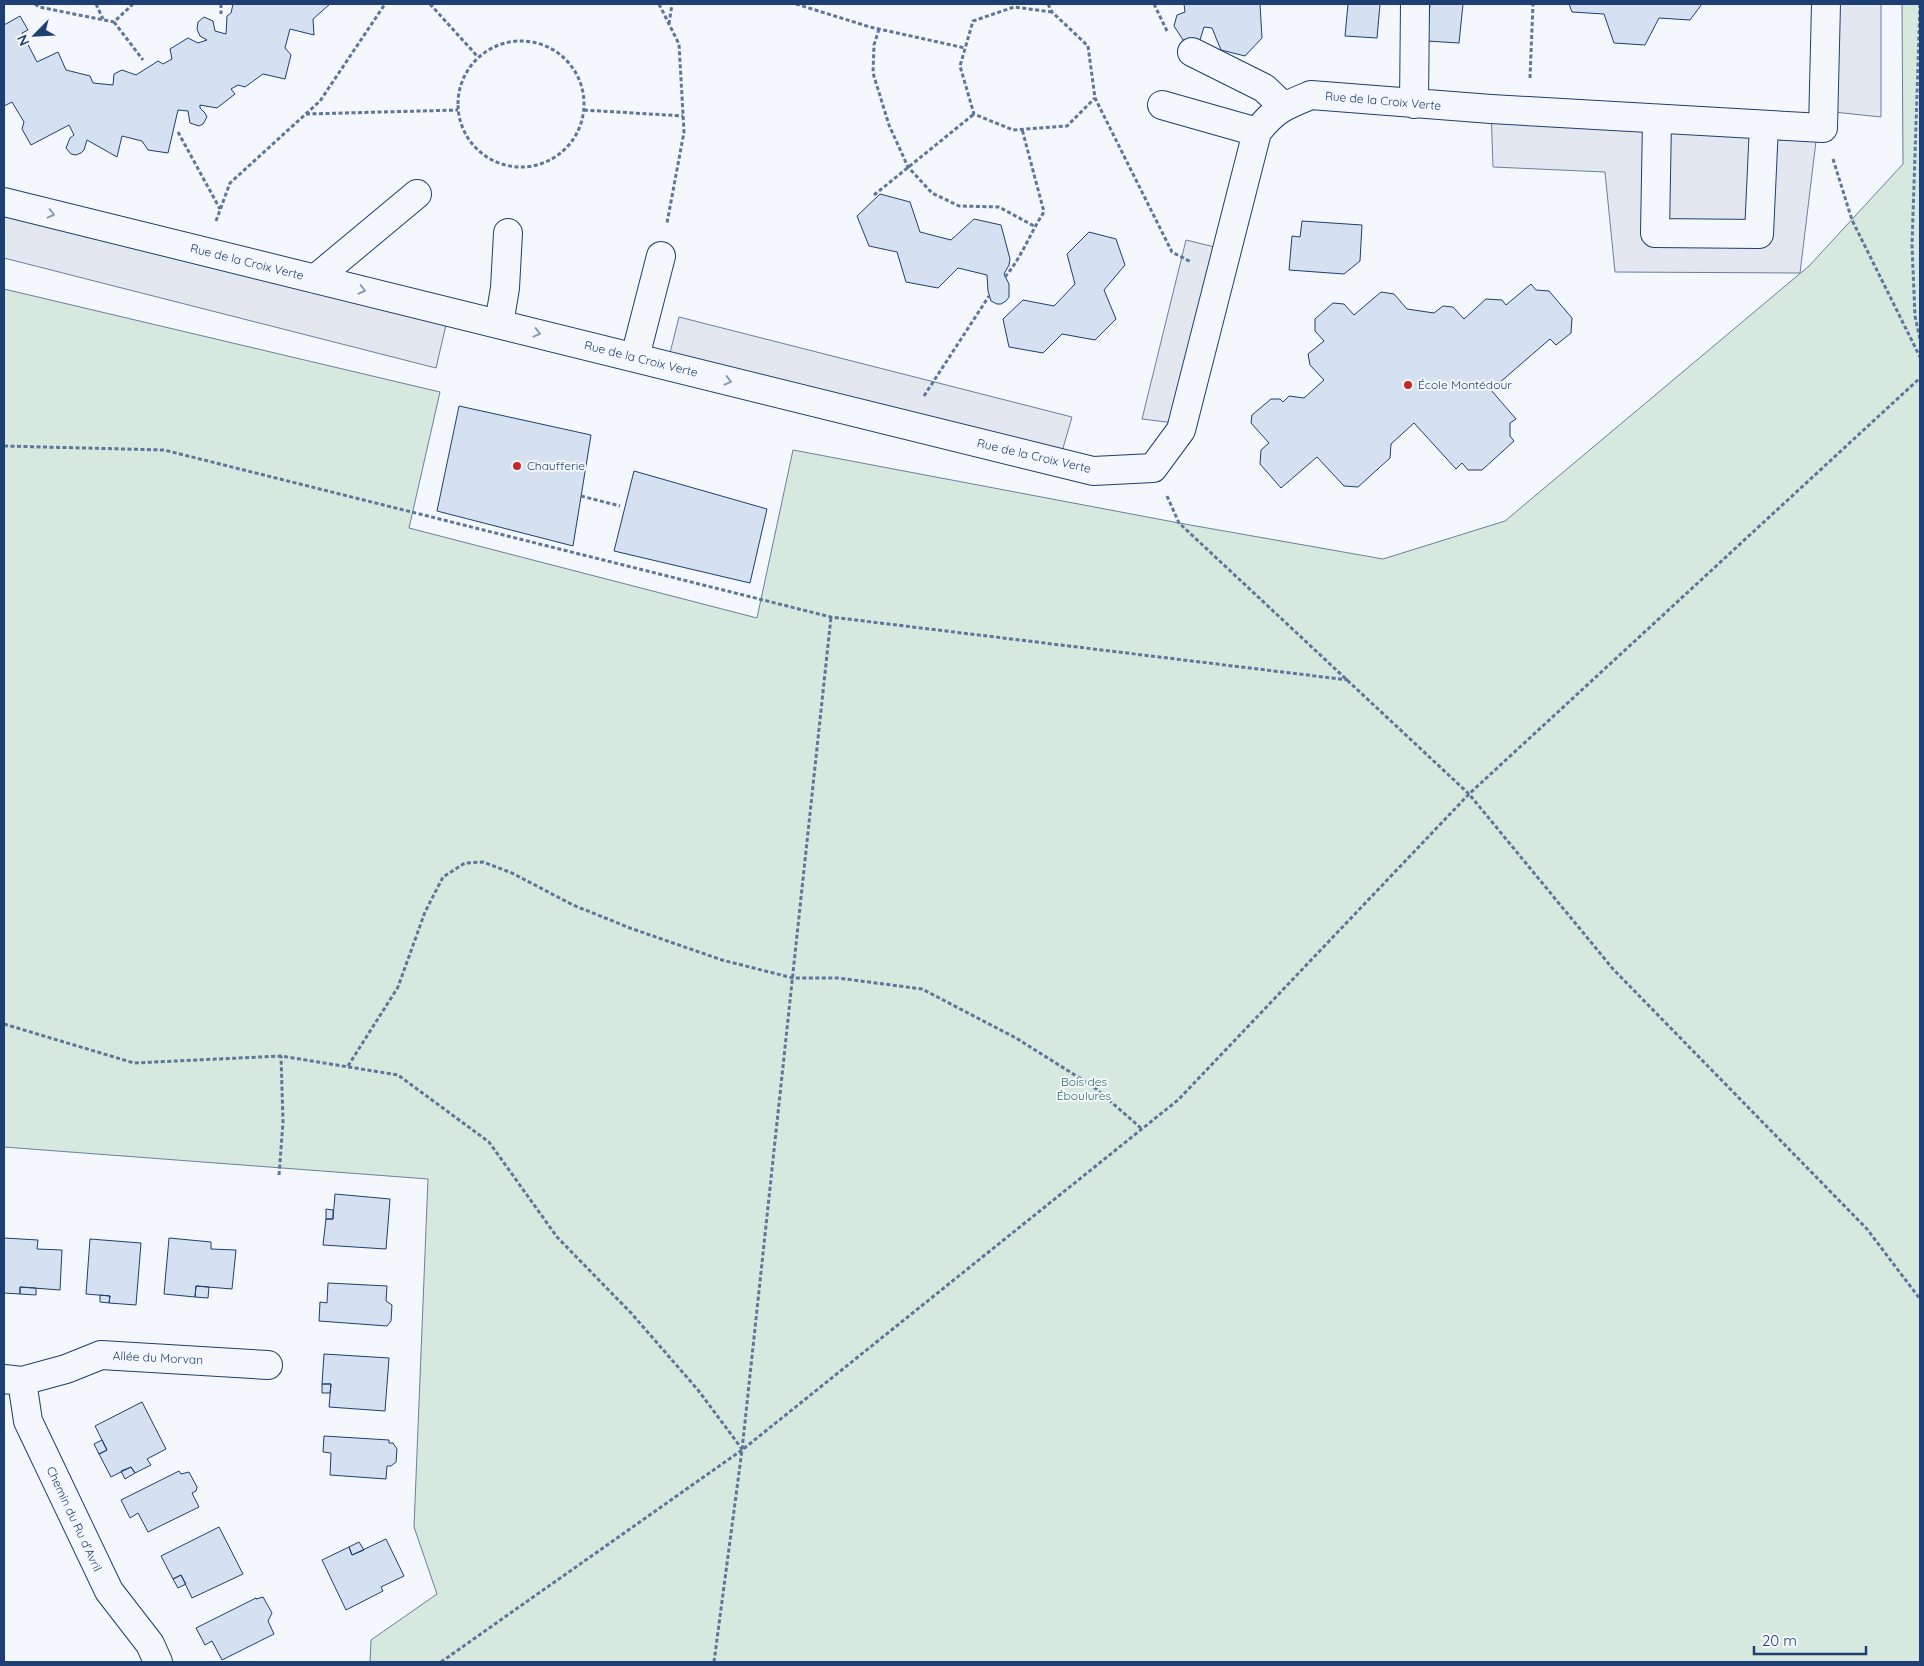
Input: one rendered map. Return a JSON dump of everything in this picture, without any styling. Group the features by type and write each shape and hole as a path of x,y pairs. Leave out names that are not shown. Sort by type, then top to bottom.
{"street":[{"path":"1414,104 1415,4"},
{"path":"1823,128 1826,4"},
{"path":"1192,52 1264,88 1283,106"},
{"name":"Rue de la Croix Verte","path":"4,202 1093,471 1153,468 1181,430 1257,132 1270,116 1283,106 1311,95 1529,112 1823,128"},
{"path":"1162,105 1257,132"},
{"path":"1657,120 1654,233 1759,234 1764,125"},
{"path":"315,279 417,194"},
{"path":"499,324 505,288 508,233"},
{"path":"635,357 662,256"},
{"name":"Allée du Morvan","path":"13,1380 66,1370 101,1355 268,1365"},
{"name":"Chemin du Ru d'Avril","path":"13,1380 28,1421 108,1592 150,1644 158,1662"}],"path":[{"path":"36,4 114,22 143,60"},
{"path":"96,4 104,20"},
{"path":"114,22 133,4"},
{"path":"221,4 221,14"},
{"path":"205,251 230,183 320,100 385,4"},
{"path":"430,4 478,57"},
{"path":"659,4 679,44 684,116 684,132 662,256"},
{"path":"669,24 672,4"},
{"path":"796,4 879,28 965,48"},
{"path":"1048,4 1052,12 1088,46 1095,98 1172,252 1220,277"},
{"path":"1529,112 1533,4"},
{"path":"1920,4 1912,246 1915,316 1920,339"},
{"path":"974,114 960,66 973,21 1014,7 1052,12"},
{"path":"879,28 874,44 873,73 889,126 908,167 932,192 959,206 998,207 1034,226"},
{"path":"517,41 539,43 558,52 574,68 583,88 584,110 579,130 568,147 552,160 532,166 511,167 492,160 475,148 463,130 458,110 459,91 466,72 478,57 496,46 517,41"},
{"path":"974,114 1013,130 1067,126 1095,98"},
{"path":"305,114 458,110"},
{"path":"584,110 684,116"},
{"path":"874,195 974,114"},
{"path":"1823,128 1852,220 1920,357"},
{"path":"1005,277 1016,265 1034,226 1044,212 1022,129"},
{"path":"178,132 220,209"},
{"path":"905,424 989,296"},
{"path":"441,1662 742,1450 1178,1100 1469,794 1920,378"},
{"path":"4,446 164,450 831,617 1348,680"},
{"path":"1153,468 1179,523 1469,794 1613,969 1867,1229 1920,1299"},
{"path":"581,496 620,506"},
{"path":"714,1662 742,1450 831,617"},
{"path":"348,1066 398,986 426,912 443,877 466,863 483,862 512,873 573,905 630,928 722,960 793,978 838,978 922,989 1016,1038 1094,1087 1142,1128"},
{"path":"4,1024 134,1063 281,1056 398,1075 489,1142 556,1237 638,1321 698,1390 742,1450"},
{"path":"279,1175 283,1122 281,1056"}],"green space":[{"name":"Bois des Éboulures","path":"1902,4 1920,4 1920,1662 370,1662 371,1640 437,1594 414,1527 428,1179 4,1147 4,289 440,392 409,528 757,618 793,450 1179,523 1383,559 1505,521 1809,266 1903,164"}],"shaded area":[{"path":"1826,4 1881,4 1881,117 1824,111"},
{"path":"1491,109 1817,133 1800,273 1615,272 1605,172 1493,167"},
{"path":"4,202 449,312 436,368 4,258"},
{"path":"1186,240 1227,250 1182,424 1142,419"},
{"path":"679,317 1072,417 1059,462 667,365"}],"building":[{"path":"233,4 330,4 313,19 314,35 290,29 285,48 291,55 285,79 263,74 245,87 238,85 231,89 235,94 217,108 200,105 200,108 207,117 203,124 199,126 190,123 188,111 178,110 168,153 148,150 142,141 122,136 117,157 87,140 81,153 71,154 66,148 70,138 74,135 69,125 31,145 22,129 24,122 12,102 4,106 4,25 20,16 28,30 22,33 37,62 58,52 66,70 90,76 93,83 113,85 114,74 122,70 136,75 158,61 163,64 172,59 170,49 188,38 198,43 207,40 200,36 197,29 198,22 204,17 213,21 215,31 226,34 227,16 231,13"},
{"path":"1184,4 1260,4 1262,38 1245,56 1221,50 1212,28 1204,27 1199,43 1183,40 1174,26 1177,15 1185,12"},
{"path":"1348,4 1380,4 1377,38 1345,36"},
{"path":"1430,4 1463,4 1459,43 1427,41"},
{"path":"1569,4 1702,4 1690,20 1659,18 1645,45 1614,43 1604,14 1572,12"},
{"path":"880,194 910,202 920,232 951,240 974,219 1001,225 1010,259 1004,274 1009,284 1009,297 1006,301 997,304 991,301 987,275 958,268 938,288 906,282 897,252 869,246 857,216"},
{"path":"1302,221 1362,225 1360,261 1344,274 1289,270 1292,236 1300,237"},
{"path":"1089,232 1116,239 1125,265 1104,290 1116,319 1095,340 1062,334 1043,353 1009,347 1003,319 1023,300 1054,306 1075,284 1067,254"},
{"name":"École Montédour","path":"1531,284 1536,290 1549,291 1572,318 1571,333 1556,345 1550,339 1491,390 1516,419 1510,423 1510,436 1514,441 1482,470 1468,470 1462,463 1456,469 1414,423 1391,444 1390,458 1358,487 1344,486 1317,457 1281,488 1260,464 1261,450 1269,443 1251,423 1252,415 1271,399 1280,399 1283,402 1289,396 1304,398 1324,380 1310,365 1308,354 1324,341 1315,331 1315,319 1333,303 1344,304 1354,315 1381,292 1394,294 1407,309 1434,313 1443,306 1453,307 1464,319 1486,299 1502,300 1506,305"},
{"name":"Chaufferie","path":"459,406 591,435 573,546 437,511"},
{"path":"634,471 767,509 750,583 614,551"},
{"path":"335,1194 390,1199 386,1249 323,1245 326,1219 333,1219"},
{"path":"326,1209 333,1210 333,1219 326,1219"},
{"path":"4,1238 38,1240 37,1249 62,1250 60,1290 20,1287 20,1294 4,1293"},
{"path":"169,1238 211,1242 211,1249 236,1250 232,1289 196,1286 195,1297 164,1294"},
{"path":"90,1239 141,1243 136,1305 109,1303 110,1296 86,1294"},
{"path":"328,1283 387,1286 386,1301 392,1305 391,1321 387,1326 319,1321 320,1302 327,1303"},
{"path":"196,1286 209,1287 208,1298 195,1297"},
{"path":"20,1287 36,1288 36,1295 20,1294"},
{"path":"100,1295 110,1296 109,1303 100,1302"},
{"path":"324,1354 389,1358 385,1411 329,1407 331,1384 322,1384"},
{"path":"322,1384 331,1384 330,1393 322,1393"},
{"path":"142,1402 166,1449 147,1459 151,1465 135,1473 131,1467 111,1477 99,1454 107,1450 95,1426"},
{"path":"324,1436 389,1440 389,1443 393,1443 397,1449 396,1462 391,1466 387,1466 386,1479 330,1475 331,1453 323,1452"},
{"path":"102,1440 107,1450 99,1454 94,1444"},
{"path":"131,1467 135,1473 125,1479 121,1471"},
{"path":"179,1471 181,1474 189,1472 197,1487 196,1491 192,1493 199,1507 148,1532 138,1513 130,1518 121,1500"},
{"path":"219,1527 243,1574 192,1598 181,1575 173,1579 161,1556"},
{"path":"386,1539 404,1576 381,1587 383,1591 346,1610 322,1560 349,1547 352,1555"},
{"path":"359,1542 364,1550 352,1555 349,1547"},
{"path":"181,1575 186,1584 178,1588 173,1579"},
{"path":"263,1597 272,1613 268,1621 274,1634 222,1660 212,1641 205,1645 196,1628 256,1598"}],"place":[{"name":"École Montédour","path":"1408,385"},
{"name":"Chaufferie","path":"517,466"}]}
